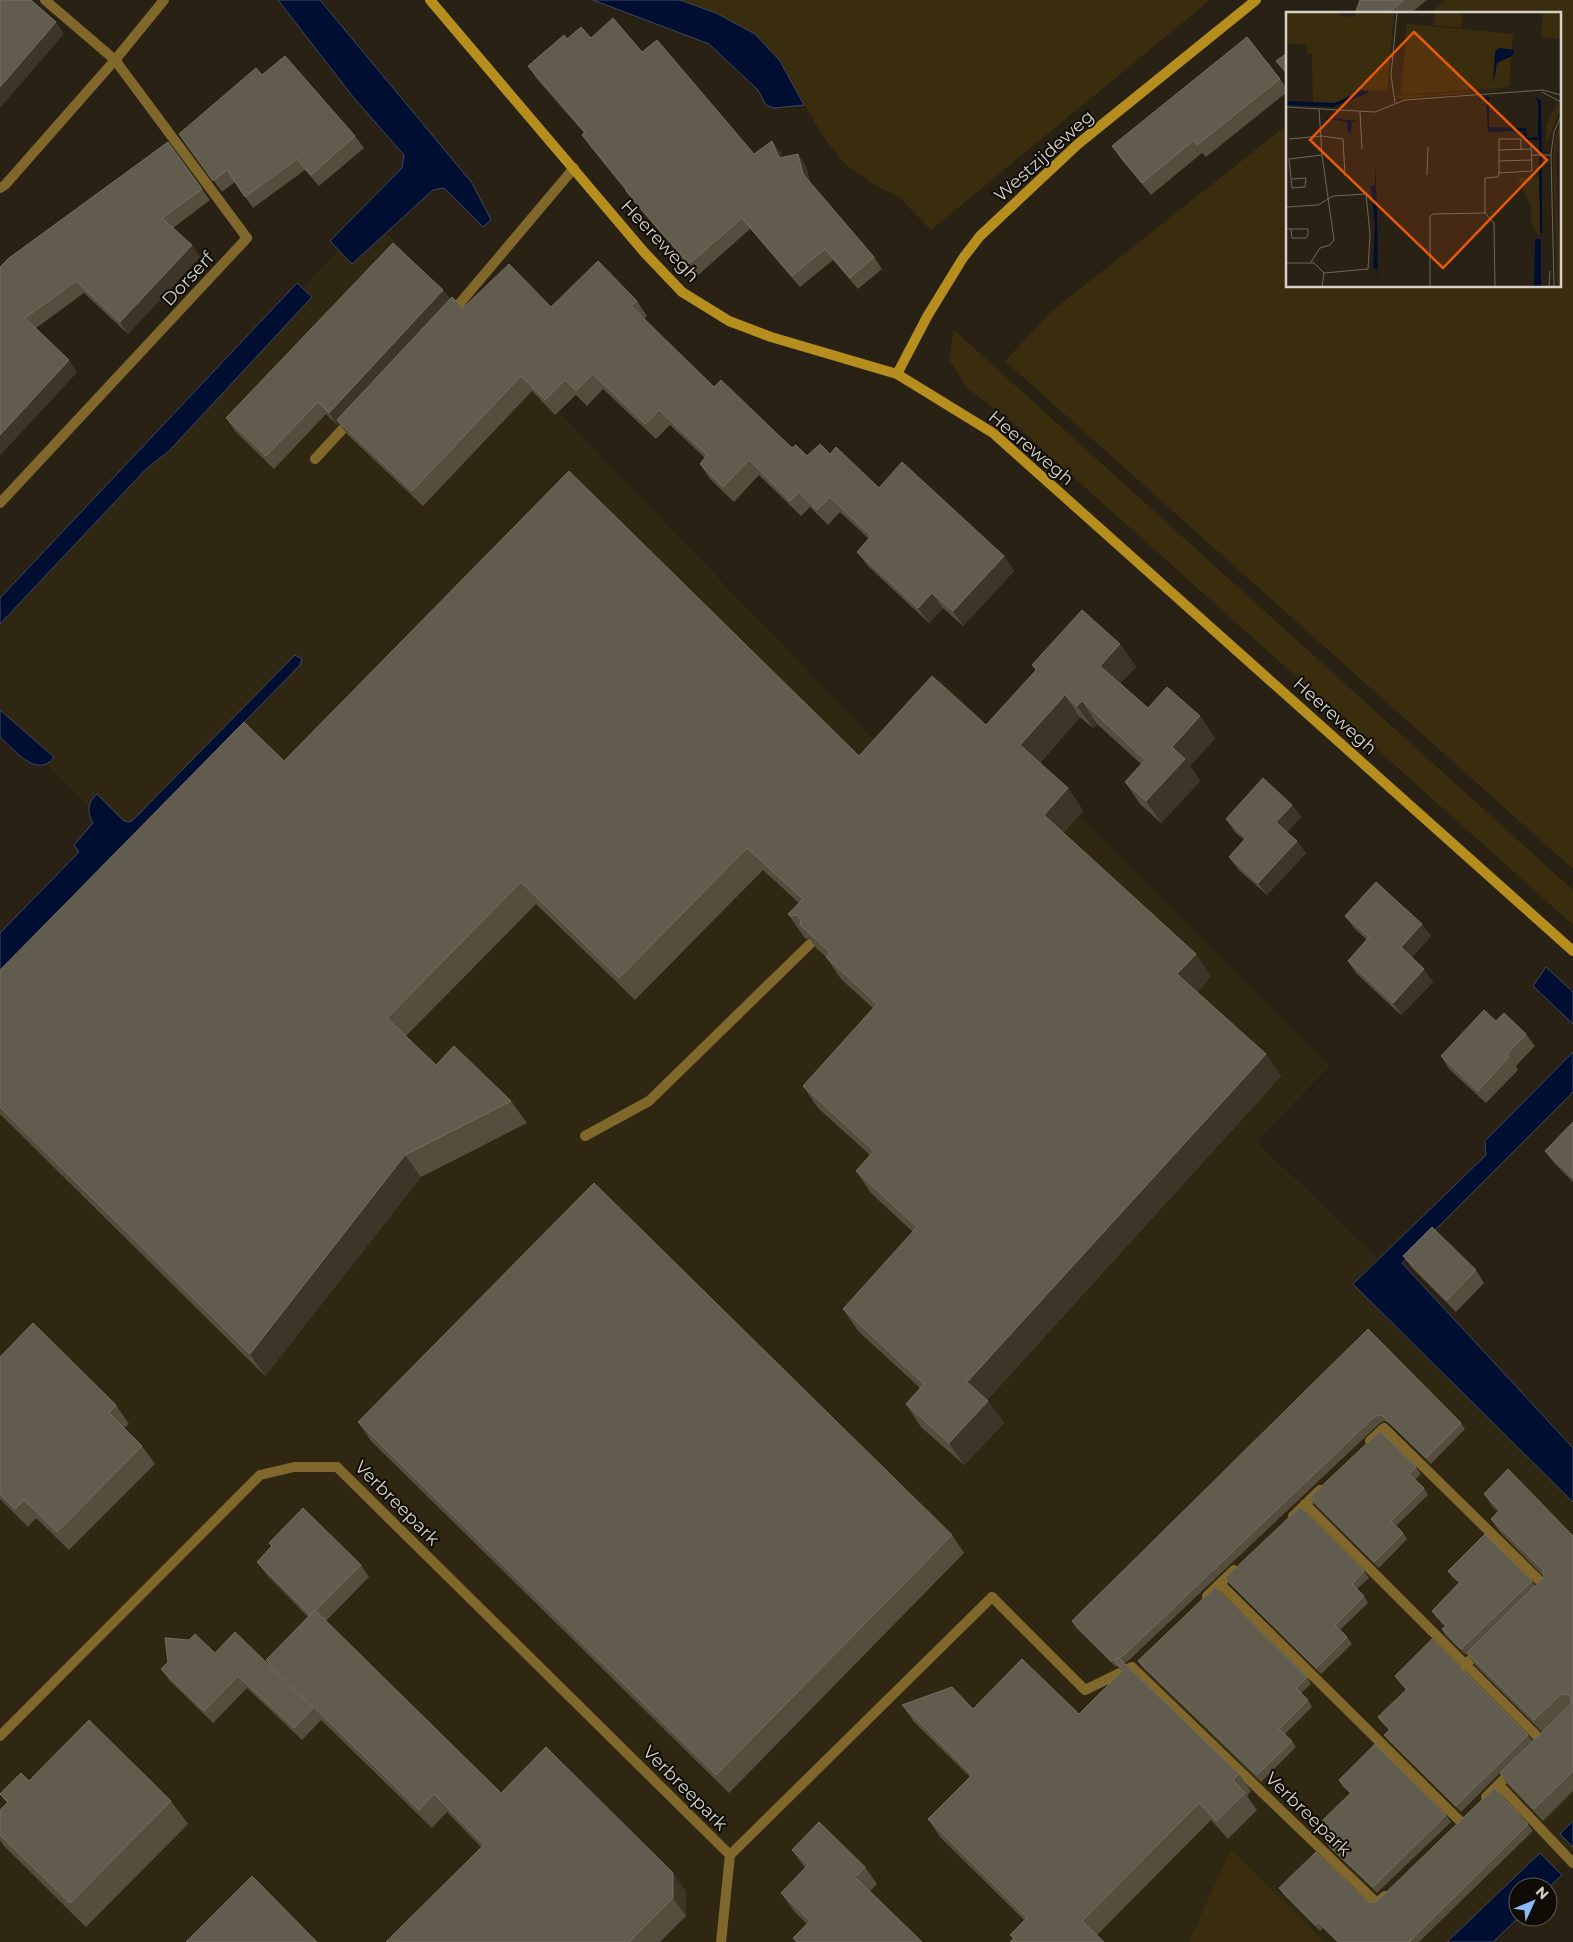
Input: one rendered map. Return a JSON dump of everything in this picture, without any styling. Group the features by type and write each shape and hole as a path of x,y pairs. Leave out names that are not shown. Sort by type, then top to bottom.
{"street":[{"name":"Dorserf","path":"0,503 247,238 115,60 44,0"},
{"path":"0,188 115,60 164,0"},
{"name":"Heerewegh","path":"430,0 644,252 682,292 729,321 771,337 897,374 993,434 1573,950"},
{"name":"Westzijdeweg","path":"897,374 928,314 963,258 980,236 1078,144 1256,0"},
{"path":"443,322 574,168"},
{"path":"315,459 356,416"},
{"path":"585,1136 649,1101 810,944"},
{"path":"1364,1447 1384,1428 1546,1588 1532,1600"},
{"name":"Verbreepark","path":"0,1736 260,1475 294,1468 337,1467 730,1855"},
{"path":"1284,1524 1325,1485"},
{"path":"1305,1504 1543,1742"},
{"path":"1199,1603 1241,1564"},
{"path":"1220,1584 1461,1822"},
{"name":"Verbreepark","path":"721,1942 730,1855 992,1597 1085,1690 1135,1664 1377,1903 1391,1890"},
{"path":"1465,1665 1486,1646"},
{"path":"1480,1803 1524,1760"},
{"path":"1499,1785 1573,1863"}],"shaded area":[{"path":"680,0 1210,0 931,230 899,197 871,183 845,164 822,135 780,61 716,13"},
{"path":"1445,0 1573,0 1573,869 1005,361 1052,311 1286,126 1286,288 1560,288 1560,12 1430,12"},
{"path":"370,216 880,746 941,679 1330,1066 1256,1141 1573,1447 1573,1851 1543,1877 1508,1877 1508,1898 1468,1942 0,1942 0,949 97,849 101,818 0,718 0,613"},
{"path":"954,330 1573,890 1573,925 1010,420 967,388 949,359"},
{"path":"1231,1849 1324,1942 1189,1942"}],"water":[{"path":"278,0 320,0 472,183 491,220 483,227 444,188 433,190 352,264 330,241 402,168 404,155 354,98"},
{"path":"593,0 680,0 716,13 755,34 780,61 804,105 774,108 766,105 758,90 709,44"},
{"path":"297,283 312,297 169,451 146,469 0,624 0,598"},
{"path":"295,655 302,659 300,665 0,972 0,933 79,852 74,845 93,823 89,808 94,797 97,794 124,821 130,822"},
{"path":"0,710 54,757 47,763 40,765 33,764 19,755 0,737"},
{"path":"1546,967 1573,992 1573,1024 1533,986"},
{"path":"1573,1052 1573,1092 1402,1263 1573,1448 1573,1502 1353,1284 1486,1155 1485,1141"},
{"path":"1573,1821 1573,1847 1560,1834"},
{"path":"1540,1853 1562,1875 1558,1879 1558,1877 1515,1877"},
{"path":"1508,1884 1509,1927 1493,1942 1447,1942"}],"building":[{"path":"0,0 31,0 56,22 0,87"},
{"path":"1360,0 1404,0 1389,12 1356,12"},
{"path":"613,18 642,52 657,40 754,154 772,141 779,158 798,154 803,174 874,257 850,278 825,249 792,276 742,218 689,264 626,191 582,135 585,132 528,66 564,35 567,39 581,27 591,38"},
{"path":"1247,37 1280,79 1197,145 1194,140 1142,183 1112,146"},
{"path":"1286,54 1286,73 1276,61"},
{"path":"285,56 355,136 311,175 297,159 245,197 227,170 213,181 179,134 256,68 262,75"},
{"path":"168,142 202,189 162,218 192,245 120,322 76,281 25,318 69,360 0,435 0,267 9,258"},
{"path":"393,243 443,290 329,413 318,402 266,456 226,418"},
{"path":"598,261 637,301 631,306 714,387 721,380 792,448 796,445 807,456 820,444 830,454 836,447 879,488 902,462 1004,556 953,611 932,593 918,608 857,552 871,536 830,497 817,510 799,492 790,501 749,460 723,487 700,464 707,455 659,410 645,424 593,374 576,391 565,380 545,400 521,376 412,491 337,420 452,297 463,308 509,264 551,307"},
{"path":"569,471 859,756 932,676 986,725 1037,669 1032,665 1082,610 1120,644 1100,666 1148,708 1167,687 1200,716 1172,747 1185,759 1146,801 1125,782 1145,760 1082,701 1077,706 1065,695 1020,745 1068,788 1044,815 1196,954 1177,974 1266,1054 967,1382 988,1401 949,1443 906,1404 924,1384 843,1309 917,1227 856,1171 874,1151 803,1086 877,1004 826,957 830,952 800,925 799,917 788,914 803,899 747,848 619,978 521,882 387,1018 436,1065 454,1046 511,1101 405,1155 250,1354 0,1107 0,970 244,722 284,761"},
{"path":"1263,778 1292,805 1276,822 1297,841 1258,883 1229,857 1246,838 1226,819"},
{"path":"1376,882 1422,924 1401,947 1424,969 1393,1003 1348,961 1369,937 1345,916"},
{"path":"1484,1010 1496,1021 1504,1013 1526,1034 1507,1054 1509,1057 1478,1091 1441,1056"},
{"path":"1573,1122 1573,1178 1545,1151"},
{"path":"594,1183 952,1535 716,1775 358,1422"},
{"path":"1432,1227 1476,1270 1447,1300 1403,1256"},
{"path":"33,1323 116,1405 109,1413 142,1446 57,1532 24,1500 15,1509 0,1494 0,1357"},
{"path":"1368,1329 1461,1423 1426,1458 1384,1417 1381,1415 1375,1416 1124,1655 1111,1661 1072,1621"},
{"path":"1380,1431 1416,1467 1409,1474 1424,1488 1391,1521 1403,1533 1374,1562 1310,1497"},
{"path":"1508,1469 1573,1536 1573,1771 1534,1809 1500,1773 1570,1705 1570,1696 1566,1694 1560,1695 1534,1720 1467,1653 1544,1577 1543,1570 1491,1519 1500,1510 1484,1494"},
{"path":"1300,1507 1364,1571 1352,1584 1364,1596 1335,1625 1347,1637 1316,1668 1225,1578"},
{"path":"303,1508 361,1565 310,1615 257,1562 272,1546 269,1543"},
{"path":"1485,1534 1532,1581 1461,1649 1442,1629 1446,1626 1432,1611 1460,1582 1448,1571"},
{"path":"1215,1587 1307,1677 1296,1688 1308,1700 1279,1729 1292,1741 1257,1775 1138,1661"},
{"path":"315,1610 501,1793 546,1747 673,1873 673,1898 629,1942 386,1942 484,1845 434,1794 419,1810 266,1660"},
{"path":"235,1632 313,1708 294,1728 238,1676 204,1711 161,1669 168,1662 165,1638 189,1640 195,1634 215,1653"},
{"path":"1432,1639 1528,1735 1456,1806 1384,1735 1390,1729 1378,1717 1407,1689 1395,1676"},
{"path":"1119,1658 1239,1774 1233,1780 1245,1793 1216,1821 1199,1803 1082,1921 1104,1942 1010,1942 1014,1938 1010,1935 1027,1918 928,1819 972,1775 902,1705 952,1687 973,1709 1022,1659 1079,1714 1123,1670 1114,1661"},
{"path":"89,1720 171,1801 70,1903 0,1835 0,1810 8,1802 0,1794 21,1773 29,1781"},
{"path":"1375,1744 1446,1815 1373,1887 1326,1842 1335,1833 1322,1821 1351,1793 1339,1780"},
{"path":"1494,1788 1528,1824 1409,1942 1339,1942 1318,1922 1315,1925 1279,1888 1316,1852 1368,1902 1375,1903"},
{"path":"819,1822 865,1867 855,1877 922,1942 797,1942 793,1938 810,1921 781,1893 808,1865 792,1850"},
{"path":"252,1876 317,1942 186,1942"}]}
